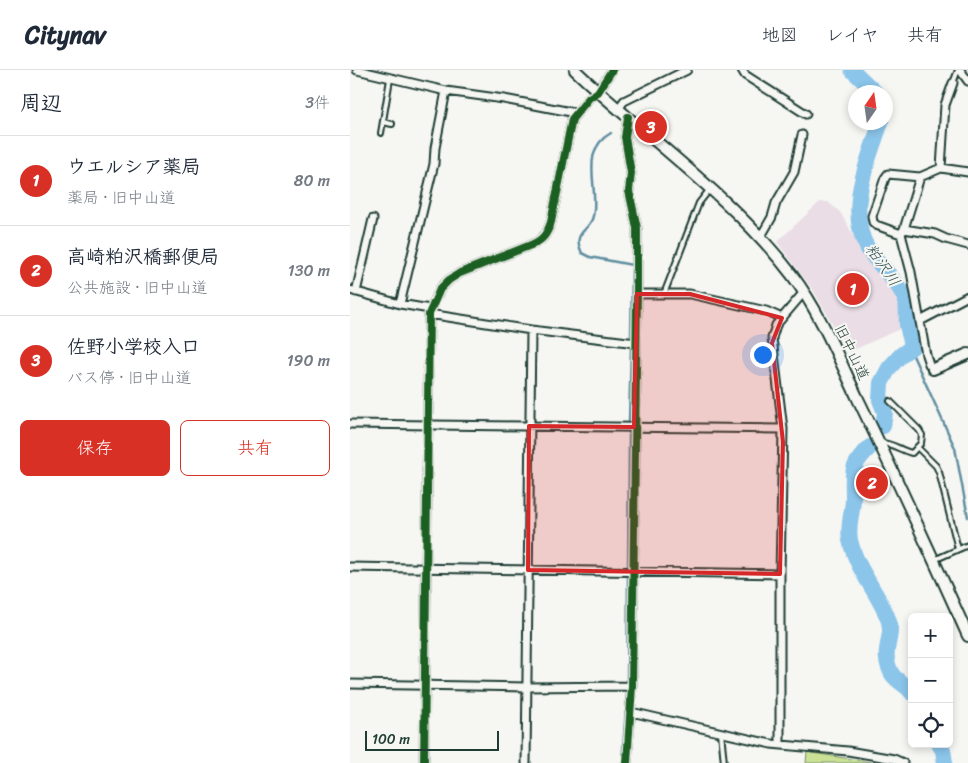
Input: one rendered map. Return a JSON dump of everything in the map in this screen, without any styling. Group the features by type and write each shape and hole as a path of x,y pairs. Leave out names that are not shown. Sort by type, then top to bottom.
{"main road":[{"name":"旧中山道","path":"575,70 710,189 759,236 804,292 816,312 879,442 968,636"},
{"path":"934,369 968,354"}],"street":[{"path":"357,70 446,91 504,99 576,113"},
{"path":"424,763 430,311 440,289 449,280 460,273 531,245 541,240 548,233 572,119 589,98 598,92 612,70"},
{"path":"618,108 624,101 687,70"},
{"path":"742,70 745,75 806,114"},
{"path":"959,70 968,81"},
{"path":"941,168 945,105 953,83"},
{"path":"400,304 434,164 446,91"},
{"path":"627,763 632,686 637,294 637,228 629,191 631,173 625,137 628,118"},
{"path":"759,236 764,232 772,217 776,203 794,172 802,135"},
{"path":"968,172 941,168 920,177 888,174 872,216 873,222 876,225 903,232 935,234 946,240 968,245"},
{"path":"920,177 903,232 926,356 929,364 934,369"},
{"path":"373,219 353,291 430,311 531,330 636,344"},
{"path":"780,744 780,574 783,429 772,338 776,325 804,292"},
{"path":"637,294 690,294 766,311 782,318"},
{"path":"920,321 968,296"},
{"path":"526,763 531,330"},
{"path":"350,424 783,429"},
{"path":"350,567 780,574"},
{"path":"350,684 526,687 632,686"},
{"path":"631,712 771,744 848,751 894,759 903,763"}],"lane":[{"path":"953,83 959,70"},
{"path":"381,133 390,79"},
{"path":"383,122 392,124"},
{"path":"664,294 699,203 710,189"},
{"path":"879,442 888,443 905,452 912,453 921,442 922,435 890,401"},
{"path":"917,447 936,466 939,472 958,549"},
{"path":"934,560 968,545"},
{"path":"721,732 724,763"}],"highlighted area":[{"path":"637,294 690,294 782,318 772,343 783,442 780,574 528,570 529,426 634,427"}],"shaded area":[{"path":"820,202 828,202 840,212 860,247 896,292 903,307 904,327 849,352 813,290 777,242"}],"green space":[{"path":"807,752 876,763 806,763"}],"waterway":[{"name":"粕沢川","path":"852,70 868,85"},
{"name":"粕沢川","path":"878,130 861,186 858,218 861,234 868,249 904,295 912,347 901,355 889,368 881,383 880,400 885,413 883,426"},
{"path":"611,133 601,141 595,150 592,171 593,216 580,236 579,246 582,253 590,257 632,265 631,337"},
{"path":"629,422 631,347"},
{"path":"910,349 955,448 968,517"},
{"path":"628,566 629,433"},
{"name":"粕沢川","path":"870,447 855,465 853,503 849,529 850,540 861,569 890,624 887,650 888,665 894,677 908,689"},
{"path":"627,681 628,576"},
{"path":"622,763 627,692"},
{"name":"粕沢川","path":"942,748 945,763"}],"cycle path":[{"path":"424,763 429,314 440,289 449,280 460,273 531,245 544,236 551,222 572,119 589,98 598,92 612,70"},
{"path":"627,763 632,686 637,294 637,228 629,191 631,173 625,137 628,117"}],"place":[{"name":"佐野小学校入口","path":"651,127"},
{"name":"ウエルシア薬局","path":"853,289"},
{"name":"高崎粕沢橋郵便局","path":"872,483"}]}
